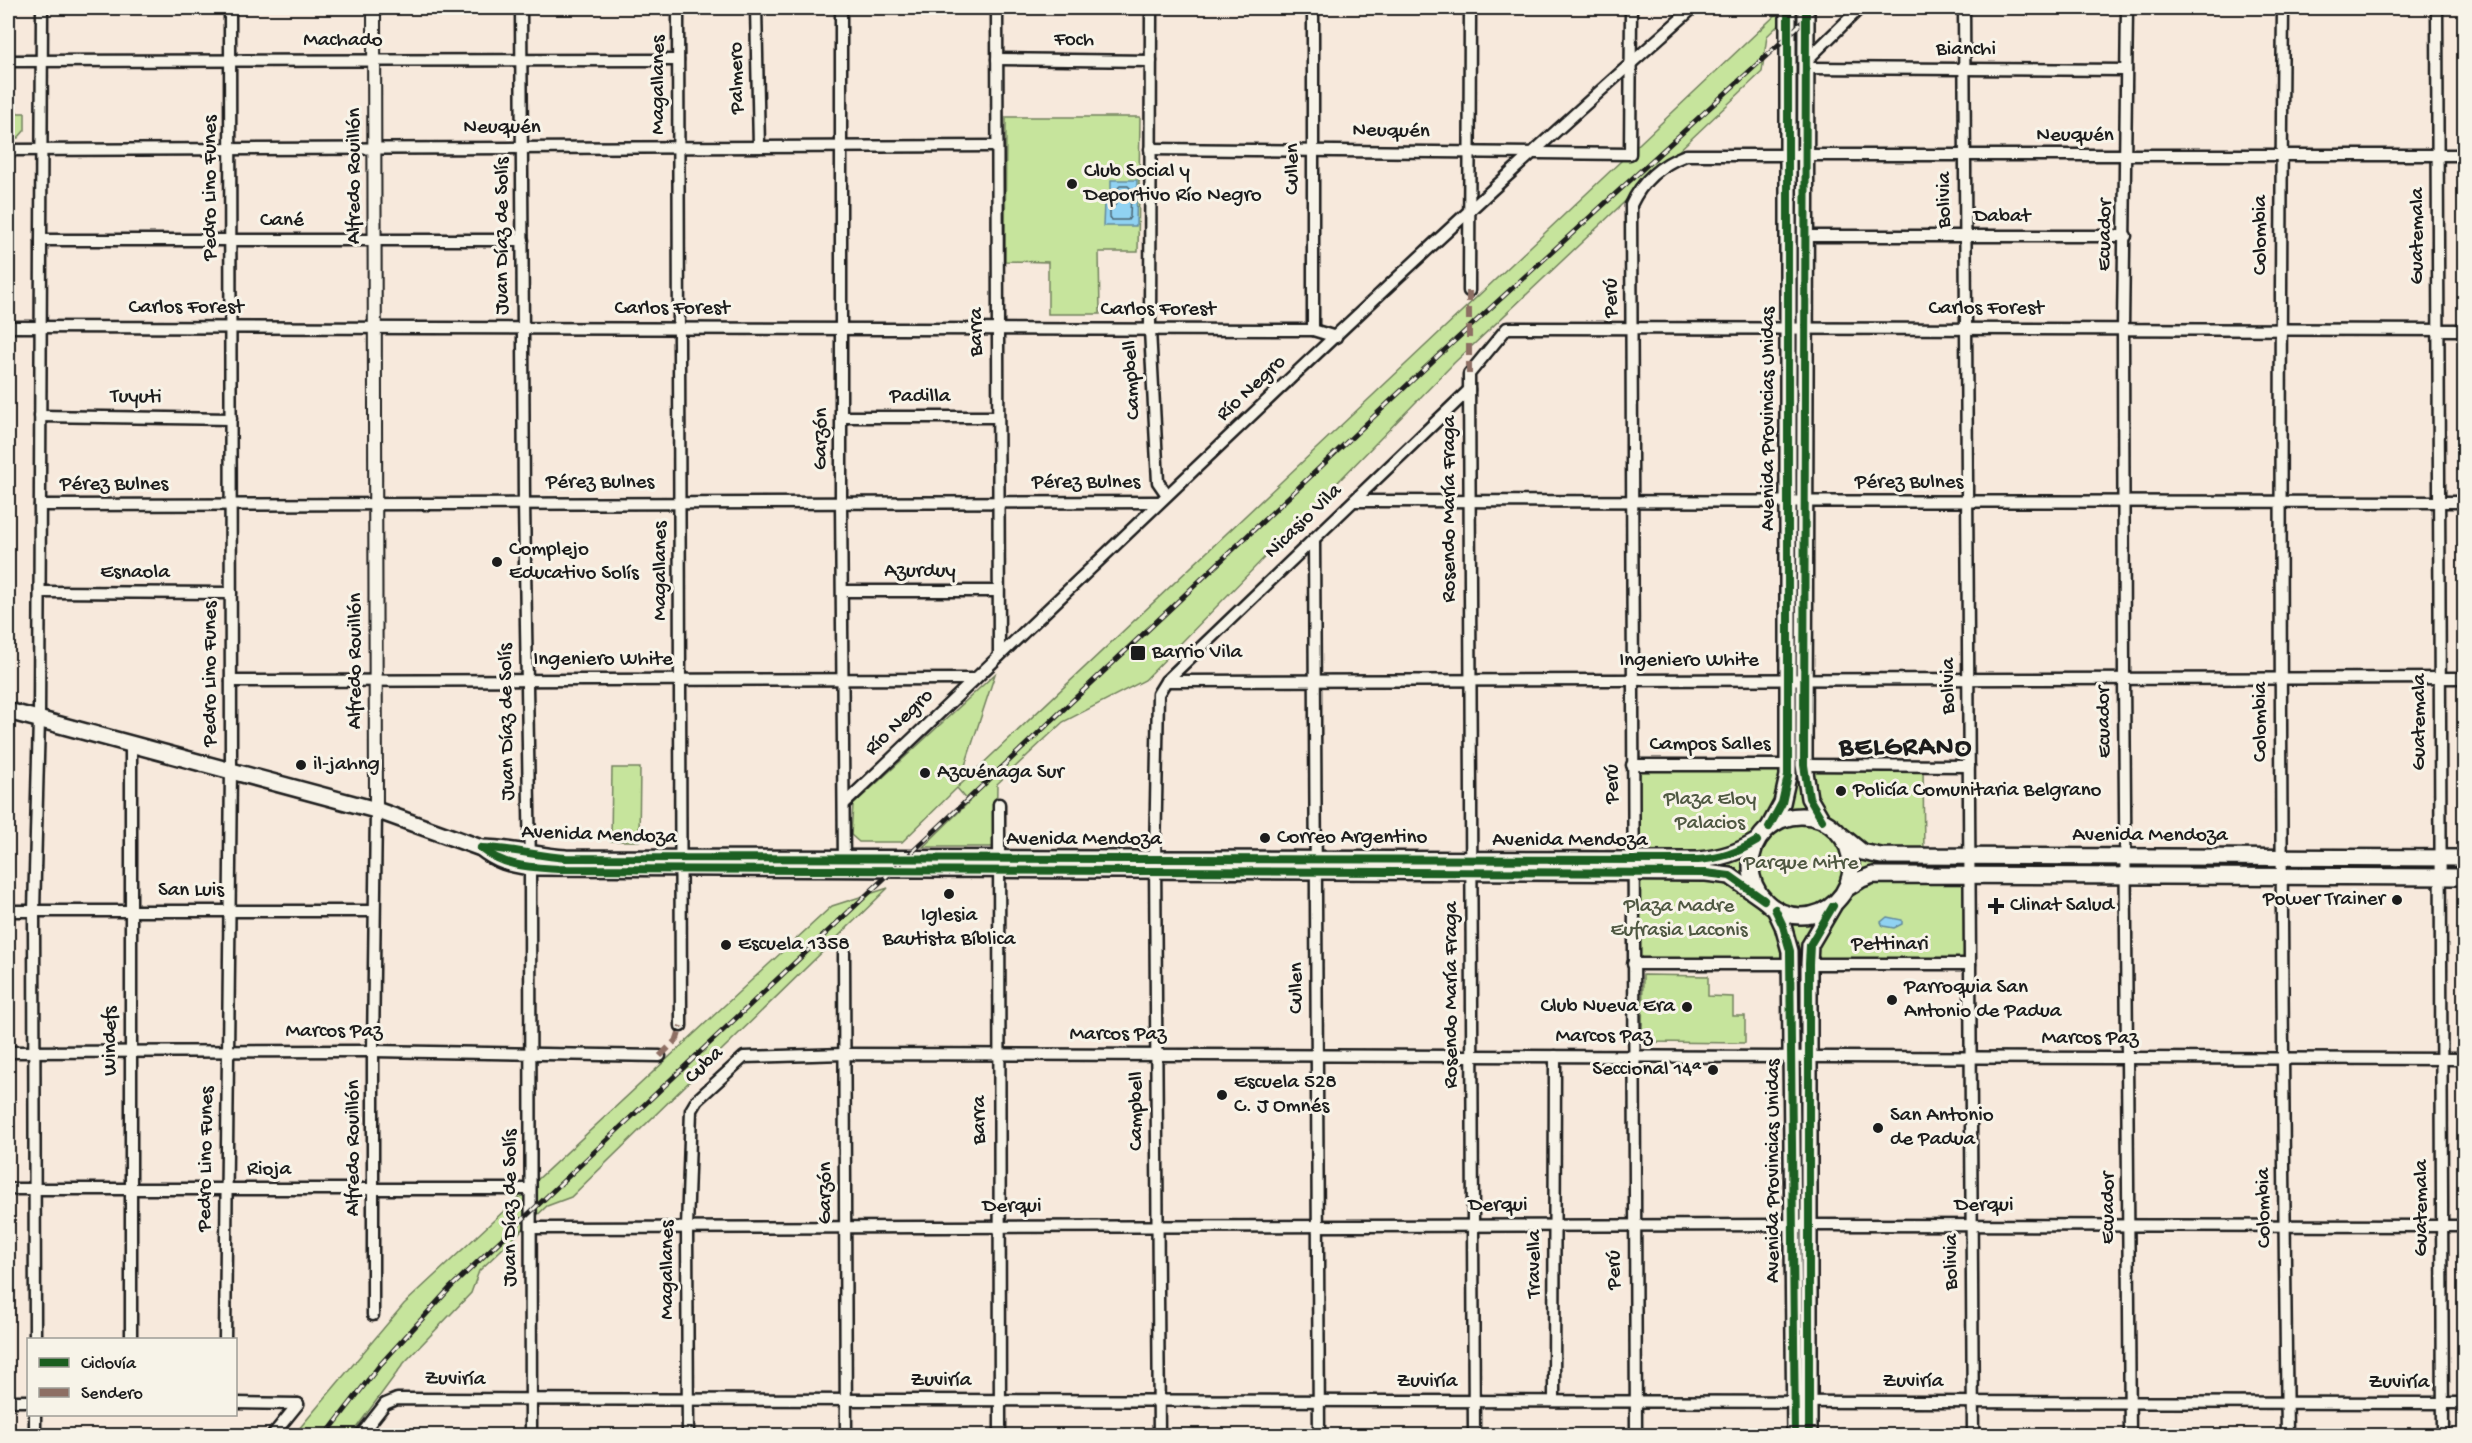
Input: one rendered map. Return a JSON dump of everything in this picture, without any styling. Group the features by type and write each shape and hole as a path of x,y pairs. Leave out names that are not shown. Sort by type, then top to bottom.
{"main road":[{"name":"Avenida Provincias Unidas","path":"1768,827 1782,803 1788,776 1788,8"},
{"name":"Avenida Provincias Unidas","path":"1806,8 1804,765 1809,798 1822,820"},
{"path":"8,711 39,719"},
{"path":"8,718 39,719"},
{"name":"Avenida Mendoza","path":"39,719 376,810 481,848 493,858 505,863 530,861 681,864 1632,866 1730,876 1769,905"},
{"path":"1794,816 1808,816 1822,820 1841,835 1848,847 1852,861 1851,876 1846,889 1833,906 1819,913 1804,916 1789,915 1769,905 1755,887 1751,872 1751,856 1757,841 1768,827 1780,820 1794,816"},
{"name":"Avenida Mendoza","path":"1841,835 1862,852 1881,856 2464,858"},
{"name":"Avenida Mendoza","path":"1632,866 1719,858 1740,851 1757,841"},
{"name":"Avenida Mendoza","path":"1846,889 1873,875 2464,877"},
{"name":"Avenida Provincias Unidas","path":"1769,905 1783,926 1791,964 1793,1225 1802,1401 1809,1436"},
{"name":"Avenida Provincias Unidas","path":"1795,1436 1802,1401 1809,1225 1810,945 1833,906"}],"street":[{"path":"35,1338 33,1052 39,719 42,8"},
{"name":"Pedro Lino Funes","path":"225,1338 231,769 230,8"},
{"name":"Alfredo Rouillón","path":"373,1315 376,810 374,8"},
{"name":"Juan Díaz de Solís","path":"521,8 524,503 530,861 531,1436"},
{"name":"Magallanes","path":"678,8 681,1026"},
{"name":"Palmero","path":"756,8 759,147"},
{"name":"Garzón","path":"841,8 844,864"},
{"name":"Barra","path":"997,8 999,657"},
{"name":"Campbell","path":"1151,8 1150,330 1158,482 1163,499"},
{"name":"Cullen","path":"1313,8 1313,330"},
{"path":"1469,291 1470,8"},
{"path":"1631,8 1631,63"},
{"name":"Río Negro","path":"844,804 1163,499 1468,213 1693,8"},
{"path":"1806,64 1860,8"},
{"name":"Bolivia","path":"1964,8 1964,328 1973,1436"},
{"name":"Ecuador","path":"2127,8 2126,236 2123,329 2130,1436"},
{"name":"Colombia","path":"2283,8 2280,329 2280,857 2287,1436"},
{"name":"Guatemala","path":"2437,8 2443,1436"},
{"name":"Foch","path":"997,59 1150,61"},
{"name":"Machado","path":"8,61 678,60"},
{"name":"Neuquén","path":"1150,149 1630,154 1631,63"},
{"name":"Bianchi","path":"1806,64 1964,69 2126,70"},
{"name":"Neuquén","path":"8,150 997,146"},
{"name":"Neuquén","path":"1631,205 1638,190 1669,162 1686,155 2464,155"},
{"name":"Perú","path":"1631,205 1636,1436"},
{"name":"Dabat","path":"1806,236 2126,236"},
{"name":"Cané","path":"41,240 523,240"},
{"name":"Carlos Forest","path":"8,327 1313,330 1336,337"},
{"name":"Carlos Forest","path":"1469,374 1507,328 2464,330"},
{"name":"Rosendo María Fraga","path":"1469,374 1474,1436"},
{"name":"Nicasio Vila","path":"1166,681 1469,390"},
{"name":"Tuyuti","path":"40,416 231,419"},
{"name":"Padilla","path":"842,417 997,417"},
{"name":"Pérez Bulnes","path":"40,505 841,503 1163,499"},
{"name":"Pérez Bulnes","path":"1354,501 2464,502"},
{"name":"Cullen","path":"1314,540 1319,1436"},
{"name":"Azurduy","path":"843,591 998,591"},
{"name":"Esnaola","path":"40,592 231,593"},
{"name":"Ingeniero White","path":"1166,681 2464,678"},
{"name":"Ingeniero White","path":"231,681 975,679"},
{"name":"Campbell","path":"1159,1436 1155,865 1158,694 1166,681"},
{"name":"Windefs","path":"130,743 131,1338"},
{"name":"Campos Salles","path":"1632,765 1787,765"},
{"path":"1804,765 1969,766"},
{"name":"Barra","path":"999,804 1000,1436"},
{"name":"San Luis","path":"8,911 374,911"},
{"name":"Garzón","path":"844,950 846,1436"},
{"path":"1633,964 1791,964"},
{"name":"Pettinari","path":"1809,964 1970,964"},
{"name":"Marcos Paz","path":"8,1052 373,1052 660,1056"},
{"name":"Marcos Paz","path":"744,1057 844,1054 1000,1054 2464,1059"},
{"name":"Travella","path":"1554,1401 1555,1056"},
{"name":"Cuba","path":"693,1105 744,1057"},
{"name":"Magallanes","path":"688,1436 687,1228 693,1105"},
{"name":"Rioja","path":"8,1189 531,1189"},
{"name":"Derqui","path":"531,1228 1634,1225 2464,1226"},
{"path":"8,1401 27,1401"},
{"name":"Zuviría","path":"360,1436 390,1401 2464,1403"},
{"path":"237,1403 298,1404 272,1436"},
{"path":"35,1416 35,1436"}],"green space":[{"path":"1783,8 1796,8 1767,36 1762,72 1454,363 1145,680 1063,722 997,784 996,843 994,847 923,847 969,802 957,788 902,842 859,842 851,835 853,805 995,674 958,787"},
{"path":"8,113 25,113 25,130 18,138 8,138"},
{"name":"Club Social y Deportivo Río Negro","path":"1006,117 1140,117 1138,252 1099,252 1100,314 1048,314 1048,262 1005,261"},
{"name":"Parque Mitre","path":"1632,765 1923,766 1924,856 1970,856 1970,964 1633,964"},
{"path":"612,768 640,768 639,841 611,841"},
{"path":"888,888 571,1197 547,1206 479,1271 471,1293 404,1363 351,1435 293,1436 404,1304 769,964 832,906"},
{"name":"Club Nueva Era","path":"1643,975 1708,976 1708,996 1733,997 1733,1016 1745,1016 1745,1043 1648,1042 1642,1038"}],"water":[{"path":"1111,180 1137,180 1136,226 1103,226 1104,203 1111,202"},
{"path":"1887,917 1902,920 1902,924 1894,928 1883,926 1881,922"}],"railway":[{"path":"325,1436 379,1366 451,1287 1437,357 1816,8"}],"marked path":[{"path":"1469,291 1469,374"},
{"path":"660,1056 677,1039 681,1026"}],"cycle path":[{"path":"1769,827 1782,803 1788,776 1788,8"},
{"path":"1806,8 1804,765 1809,798 1822,820"},
{"path":"481,848 566,858 1698,860 1729,854 1757,841"},
{"path":"481,848 508,862 558,869 1706,873 1730,876 1764,900"},
{"path":"1809,1436 1809,964 1810,945 1833,906"},
{"path":"1775,909 1783,926 1790,951 1795,1436"}],"place":[{"name":"Club Social y Deportivo Río Negro","path":"1072,184"},
{"name":"Complejo Educativo Solís","path":"497,562"},
{"name":"Barrio Vila","path":"1138,653"},
{"name":"il-jahng","path":"301,765"},
{"name":"Azcuénaga Sur","path":"925,773"},
{"name":"Policía Comunitaria Belgrano","path":"1841,791"},
{"name":"Correo Argentino","path":"1265,838"},
{"name":"Iglesia Bautista Bíblica","path":"949,894"},
{"name":"Power Trainer","path":"2397,900"},
{"name":"Clinat Salud","path":"1996,906"},
{"name":"Escuela 1358","path":"726,945"},
{"name":"Parroquia San Antonio de Padua","path":"1892,1000"},
{"name":"Club Nueva Era","path":"1687,1007"},
{"name":"Seccional 14ª","path":"1713,1070"},
{"name":"Escuela 528 C. J Omnés","path":"1222,1095"},
{"name":"San Antonio de Padua","path":"1878,1128"}],"district":[{"name":"BELGRANO","path":"1906,749"}],"park label":[{"name":"Plaza Eloy Palacios","path":"1710,812"},
{"name":"Plaza Madre Eufrasia Laconis","path":"1679,919"}]}
